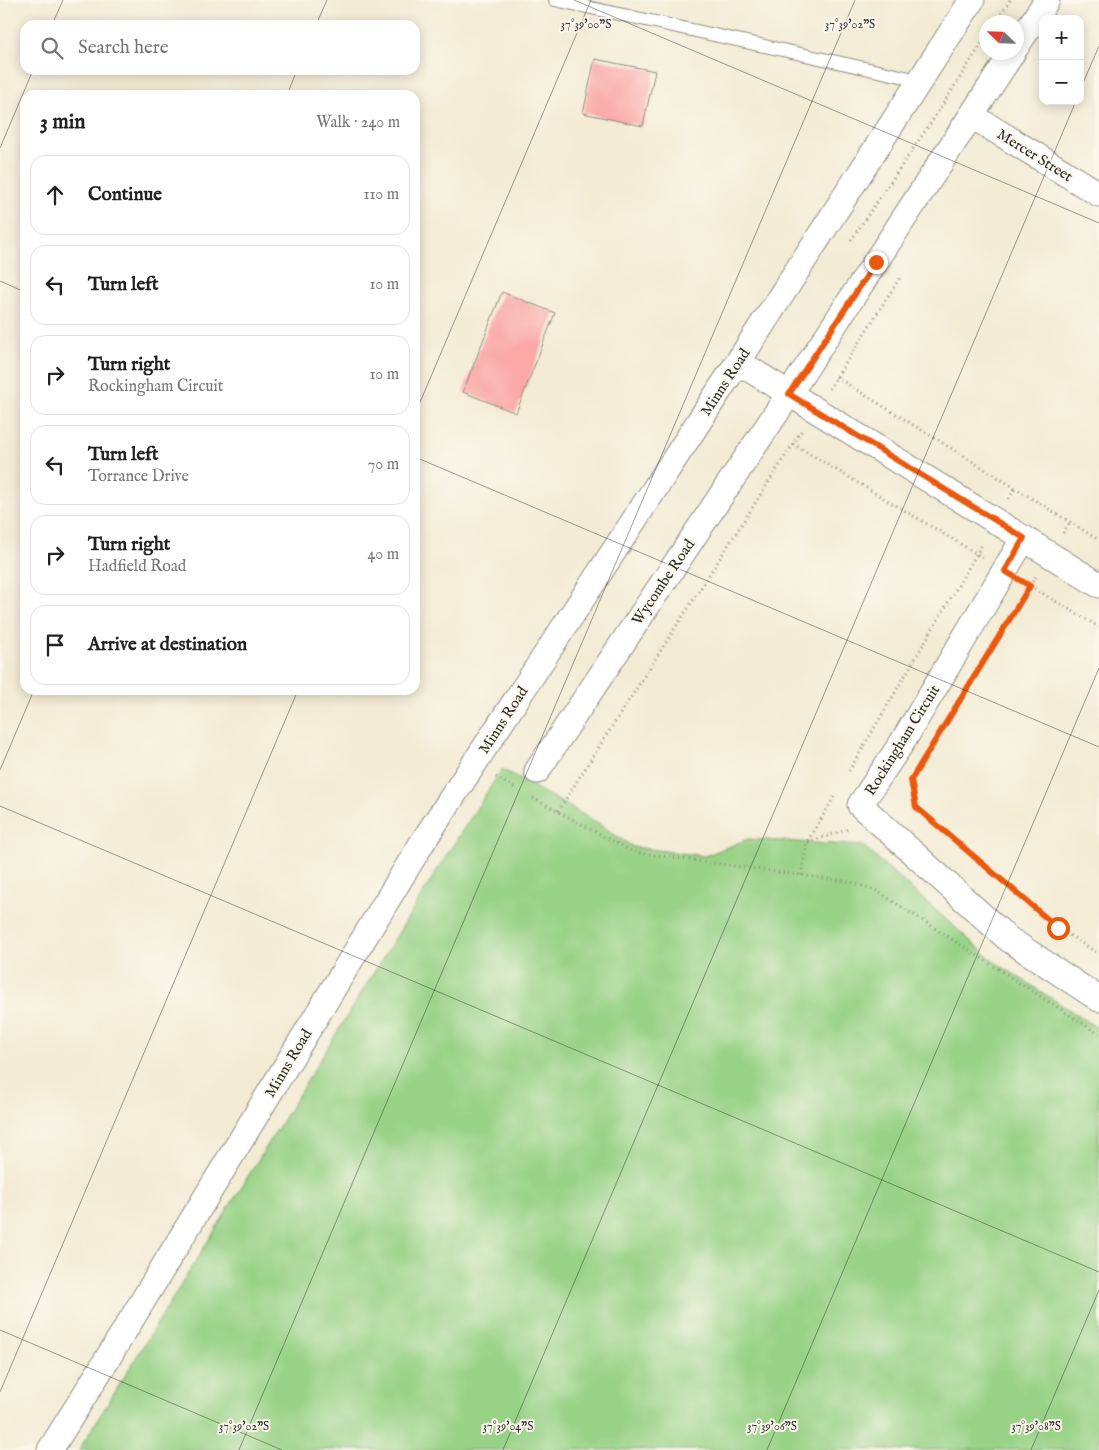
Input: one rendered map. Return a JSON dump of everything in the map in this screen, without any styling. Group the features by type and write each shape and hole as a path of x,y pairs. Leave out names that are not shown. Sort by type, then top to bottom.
{"street":[{"name":"Minns Road","path":"50,1450 422,843 738,362 972,0"},
{"path":"1024,35 1047,0"},
{"name":"Wycombe Road","path":"537,771 789,394 1008,60"},
{"name":"Mercer Street","path":"972,116 1099,194"},
{"path":"738,362 1099,585"},
{"name":"Rockingham Circuit","path":"1024,538 903,741 860,805 1007,938 1099,999"}],"lane":[{"path":"555,0 919,80"}],"path":[{"path":"1000,15 1010,0"},
{"path":"851,240 979,48"},
{"path":"558,811 901,276"},
{"path":"836,378 1099,540"},
{"path":"793,444 1099,627"},
{"path":"847,774 1015,488"},
{"path":"958,704 1070,522"},
{"path":"474,765 633,852 802,874 851,882 877,891 1099,1034"},
{"path":"916,772 911,780 916,807 1058,928 1099,954"},
{"path":"802,874 807,842 837,792"}],"green space":[{"path":"502,769 598,823 633,847 705,856 748,839 863,846 992,960 1099,1029 1099,1450 79,1450 446,856"}],"building":[{"path":"595,59 655,71 643,126 583,113"},
{"path":"502,292 555,313 516,413 463,392"}],"route":[{"path":"876,262 789,394 1024,538 1005,571 1030,586 911,780 916,807 1058,928"}]}
